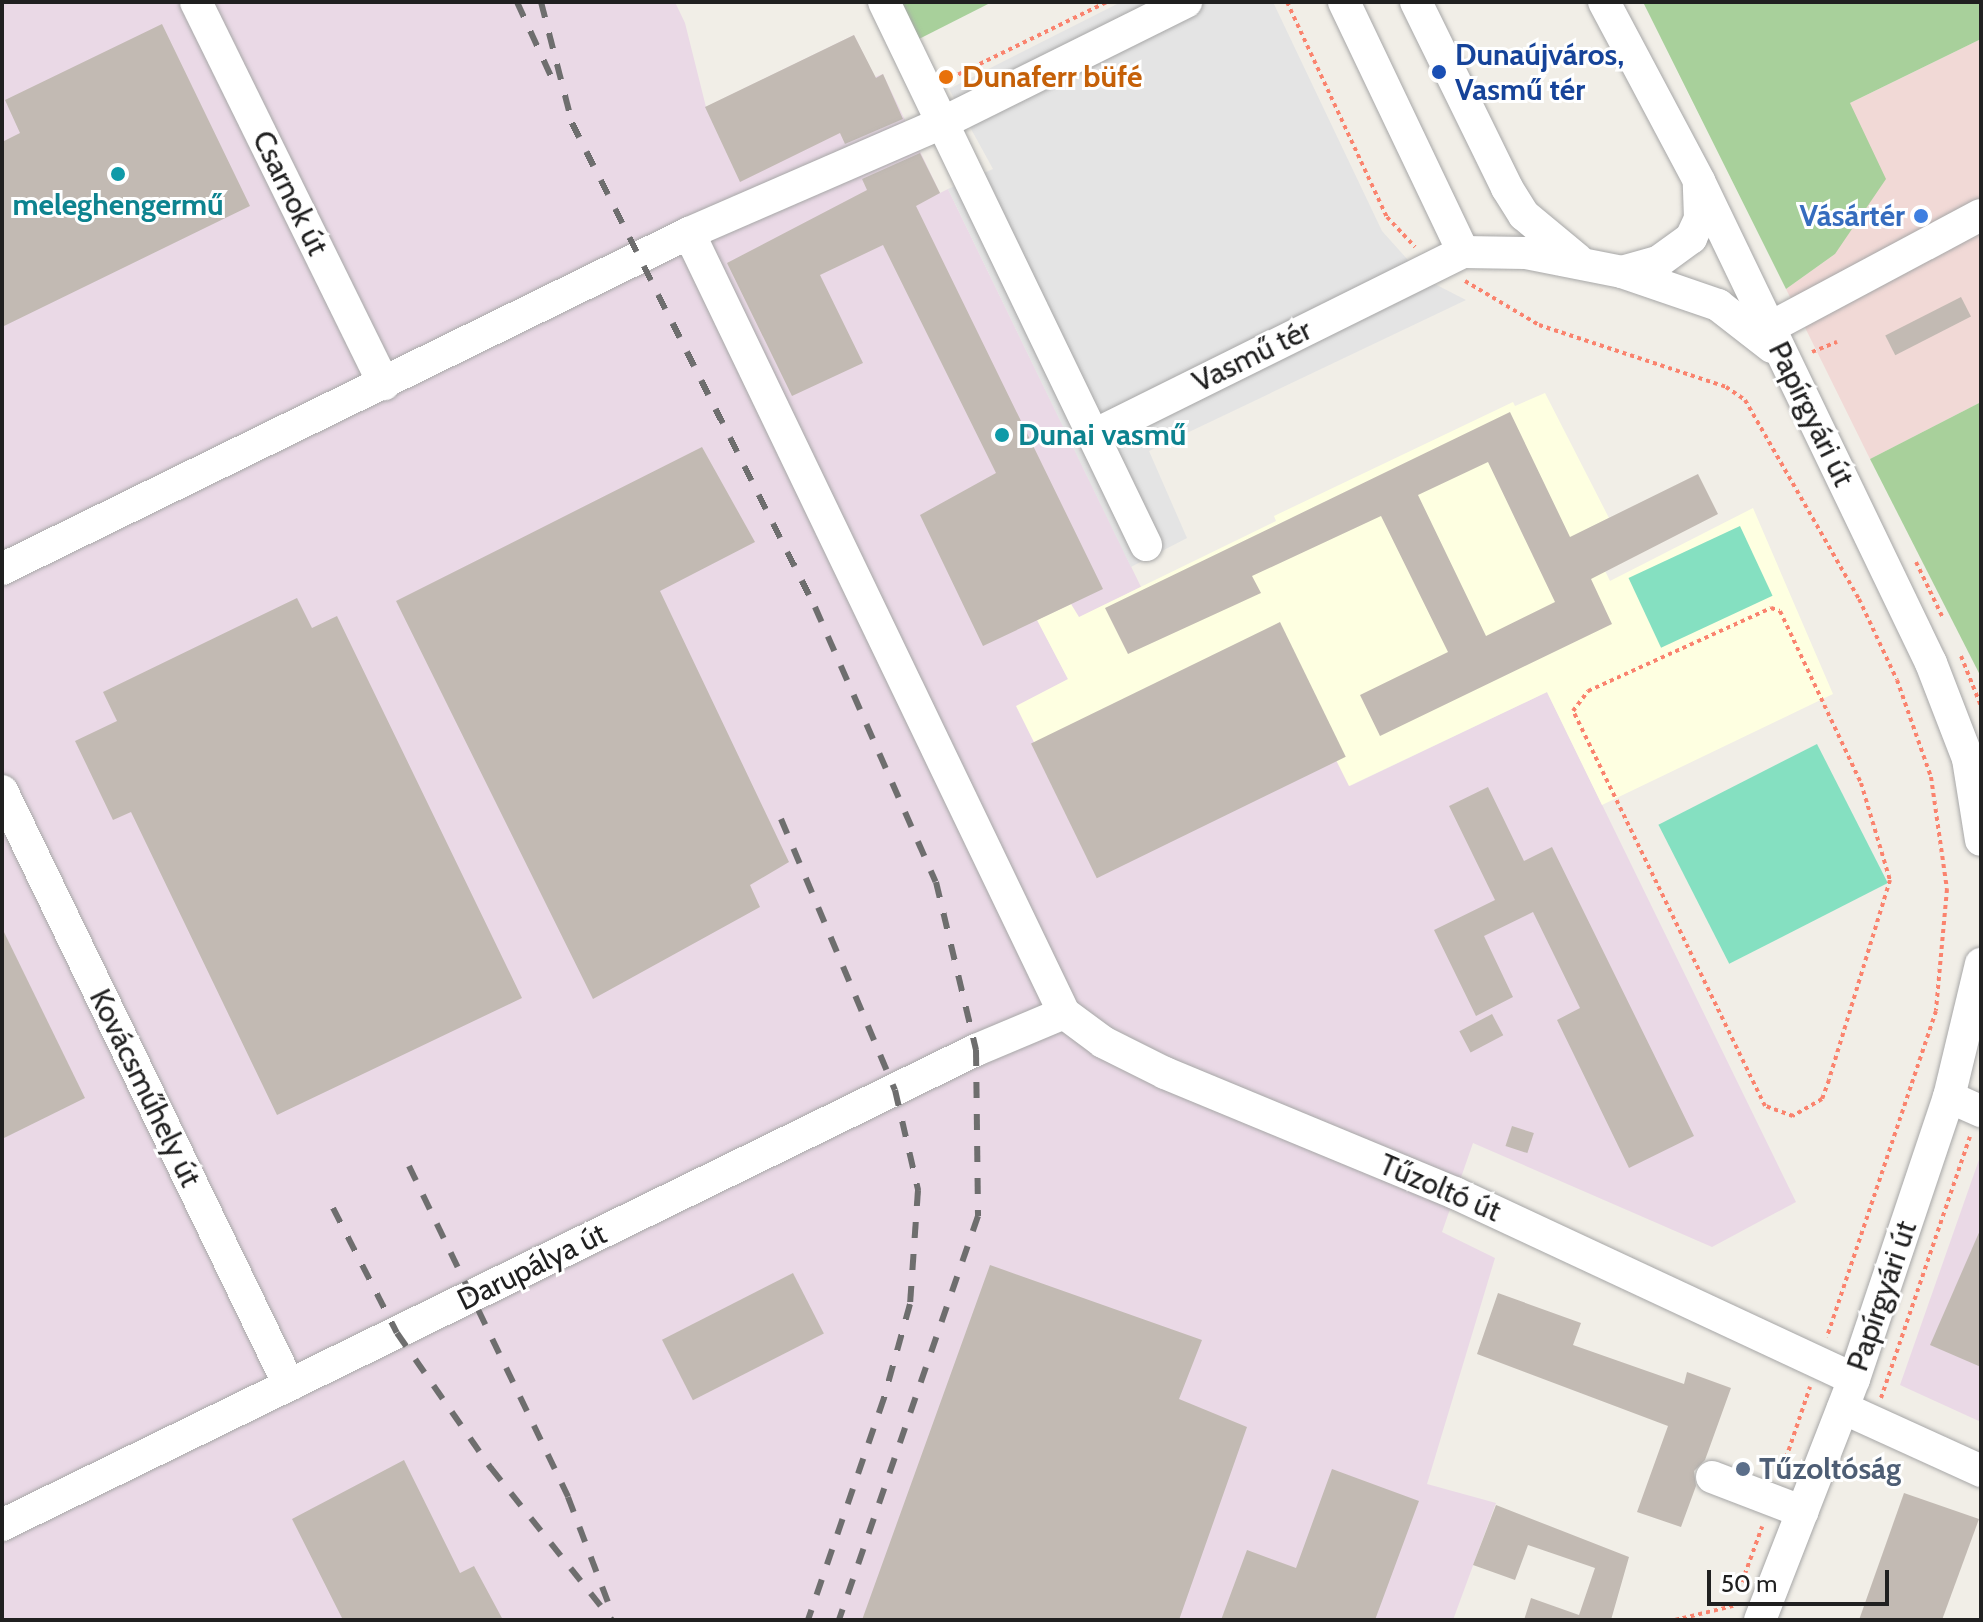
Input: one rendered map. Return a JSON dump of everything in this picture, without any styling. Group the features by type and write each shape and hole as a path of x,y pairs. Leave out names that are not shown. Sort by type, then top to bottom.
{"street":[{"name":"Csarnok út","path":"196,2 384,384"},
{"path":"884,2 924,91 1146,545"},
{"path":"2,569 689,233 940,124 1186,2"},
{"path":"1344,2 1451,258"},
{"path":"1416,2 1507,188 1524,215 1583,263"},
{"name":"Papírgyári út","path":"1604,2 1699,181 1931,663 1968,759 1981,840"},
{"path":"1622,272 1658,262 1691,238 1700,219 1699,181"},
{"path":"1769,328 1981,215"},
{"path":"689,233 1064,1013"},
{"name":"Vasmű tér","path":"1094,435 1451,258 1494,249 1622,272 1718,305 1764,338 1790,368"},
{"name":"Kovácsműhely út","path":"2,791 289,1385"},
{"name":"Papírgyári út","path":"1760,1620 1848,1394 1949,1097 1981,964"},
{"name":"Tűzoltó út","path":"1064,1013 1103,1042 1165,1073 1455,1193 1819,1362 1874,1420 1981,1471"},
{"name":"Darupálya út","path":"2,1525 976,1050 1064,1013"},
{"path":"1949,1097 1980,1110"},
{"path":"1712,1477 1803,1512"}],"path":[{"path":"924,91 1107,2"},
{"path":"1287,2 1387,217 1451,258 1539,325 1726,387 1745,400 1859,599 1897,680 1931,777 1947,889 1936,1011 1819,1362"},
{"path":"1771,608 1780,611 1861,783 1890,880 1826,1090 1809,1110 1793,1116 1765,1106 1573,711 1588,691 1771,608"},
{"path":"1874,1420 1980,1110"}],"shaded area":[{"path":"2,2 675,2 685,23 706,107 854,35 875,77 883,74 940,193 948,189 1141,587 1079,618 1038,621 1068,679 1328,743 1350,786 1547,692 1796,1202 1712,1247 1473,1143 1442,1232 1495,1258 1427,1484 1496,1503 1453,1620 2,1620"},
{"path":"1121,2 1273,2 1382,231 1425,279 1466,300 1149,451 1187,538 1131,567 948,189 993,169 949,89"},
{"name":"Vásártér","path":"1981,39 1981,402 1870,459 1786,289 1835,254 1850,103"},
{"path":"1545,393 1609,518 1585,530 1610,581 1753,508 1833,694 1602,805 1547,692 1349,786 1328,744 1093,861 1016,706 1068,679 1037,620 1071,604 1079,617 1276,521 1274,516 1513,402 1515,406"},
{"path":"1981,1154 1981,1422 1900,1385"}],"green space":[{"path":"898,2 992,2 917,40"},
{"path":"1643,2 1981,2 1981,39 1850,103 1886,179 1835,254 1786,289"},
{"path":"1981,402 1981,677 1870,459"},
{"path":"1740,526 1773,596 1661,648 1629,578"},
{"path":"1817,744 1888,883 1729,964 1658,825"}],"building":[{"name":"meleghengermű","path":"162,24 250,206 2,327 2,142 20,133 5,100"},
{"path":"854,35 876,78 883,74 903,119 845,144 840,133 740,182 705,107"},
{"name":"Dunai vasmű","path":"920,153 940,193 916,206 1103,589 983,646 920,515 996,473 883,245 820,275 863,363 792,396 727,263 867,190 862,179"},
{"path":"1961,297 1971,317 1895,355 1885,336"},
{"path":"1510,412 1570,537 1698,474 1718,514 1591,579 1612,624 1380,736 1360,695 1448,652 1381,516 1252,576 1261,593 1128,654 1105,608","holes":["1488,462 1555,602 1486,636 1418,495"]},
{"path":"702,447 755,542 660,591 789,862 750,885 760,907 593,999 396,601"},
{"path":"297,598 312,628 337,616 522,998 277,1115 131,812 113,820 75,741 117,721 103,692"},
{"path":"1280,622 1346,757 1097,878 1031,743"},
{"path":"1488,787 1524,861 1552,847 1694,1136 1629,1168 1557,1020 1580,1008 1533,912 1484,936 1513,997 1476,1016 1434,930 1495,900 1449,806"},
{"path":"2,928 85,1098 2,1139"},
{"path":"1492,1014 1503,1035 1471,1053 1459,1031"},
{"path":"1512,1126 1534,1133 1527,1153 1506,1146"},
{"path":"1981,1228 1981,1367 1930,1345"},
{"path":"990,1265 1202,1340 1179,1399 1247,1427 1179,1620 862,1620"},
{"path":"793,1273 824,1334 693,1400 662,1340"},
{"path":"1498,1293 1581,1323 1573,1345 1684,1384 1687,1372 1731,1388 1705,1460 1694,1471 1696,1486 1681,1527 1637,1512 1668,1426 1477,1354"},
{"path":"404,1460 460,1573 474,1566 503,1620 343,1620 292,1519"},
{"path":"1332,1469 1419,1501 1375,1620 1221,1620 1247,1550 1296,1568"},
{"path":"1904,1493 1979,1519 1942,1620 1859,1620"},
{"path":"1496,1505 1629,1557 1611,1620 1524,1620 1531,1598 1579,1615 1595,1568 1528,1545 1515,1580 1473,1565"}],"railway":[{"path":"517,2 554,83"},
{"path":"541,2 572,123 815,607 936,882 976,1050 978,1216 839,1620"},
{"path":"781,819 895,1090 918,1190 910,1304 884,1398 808,1620"},
{"path":"409,1166 568,1497 611,1610"},
{"path":"333,1208 397,1333 491,1468 612,1620"}],"place":[{"name":"Dunaújváros, Vasmű tér","path":"1439,72"},
{"name":"Dunaferr büfé","path":"946,77"},
{"name":"meleghengermű","path":"118,174"},
{"name":"Vásártér","path":"1921,216"},
{"name":"Dunai vasmű","path":"1002,435"},
{"name":"Tűzoltóság","path":"1743,1469"}]}
